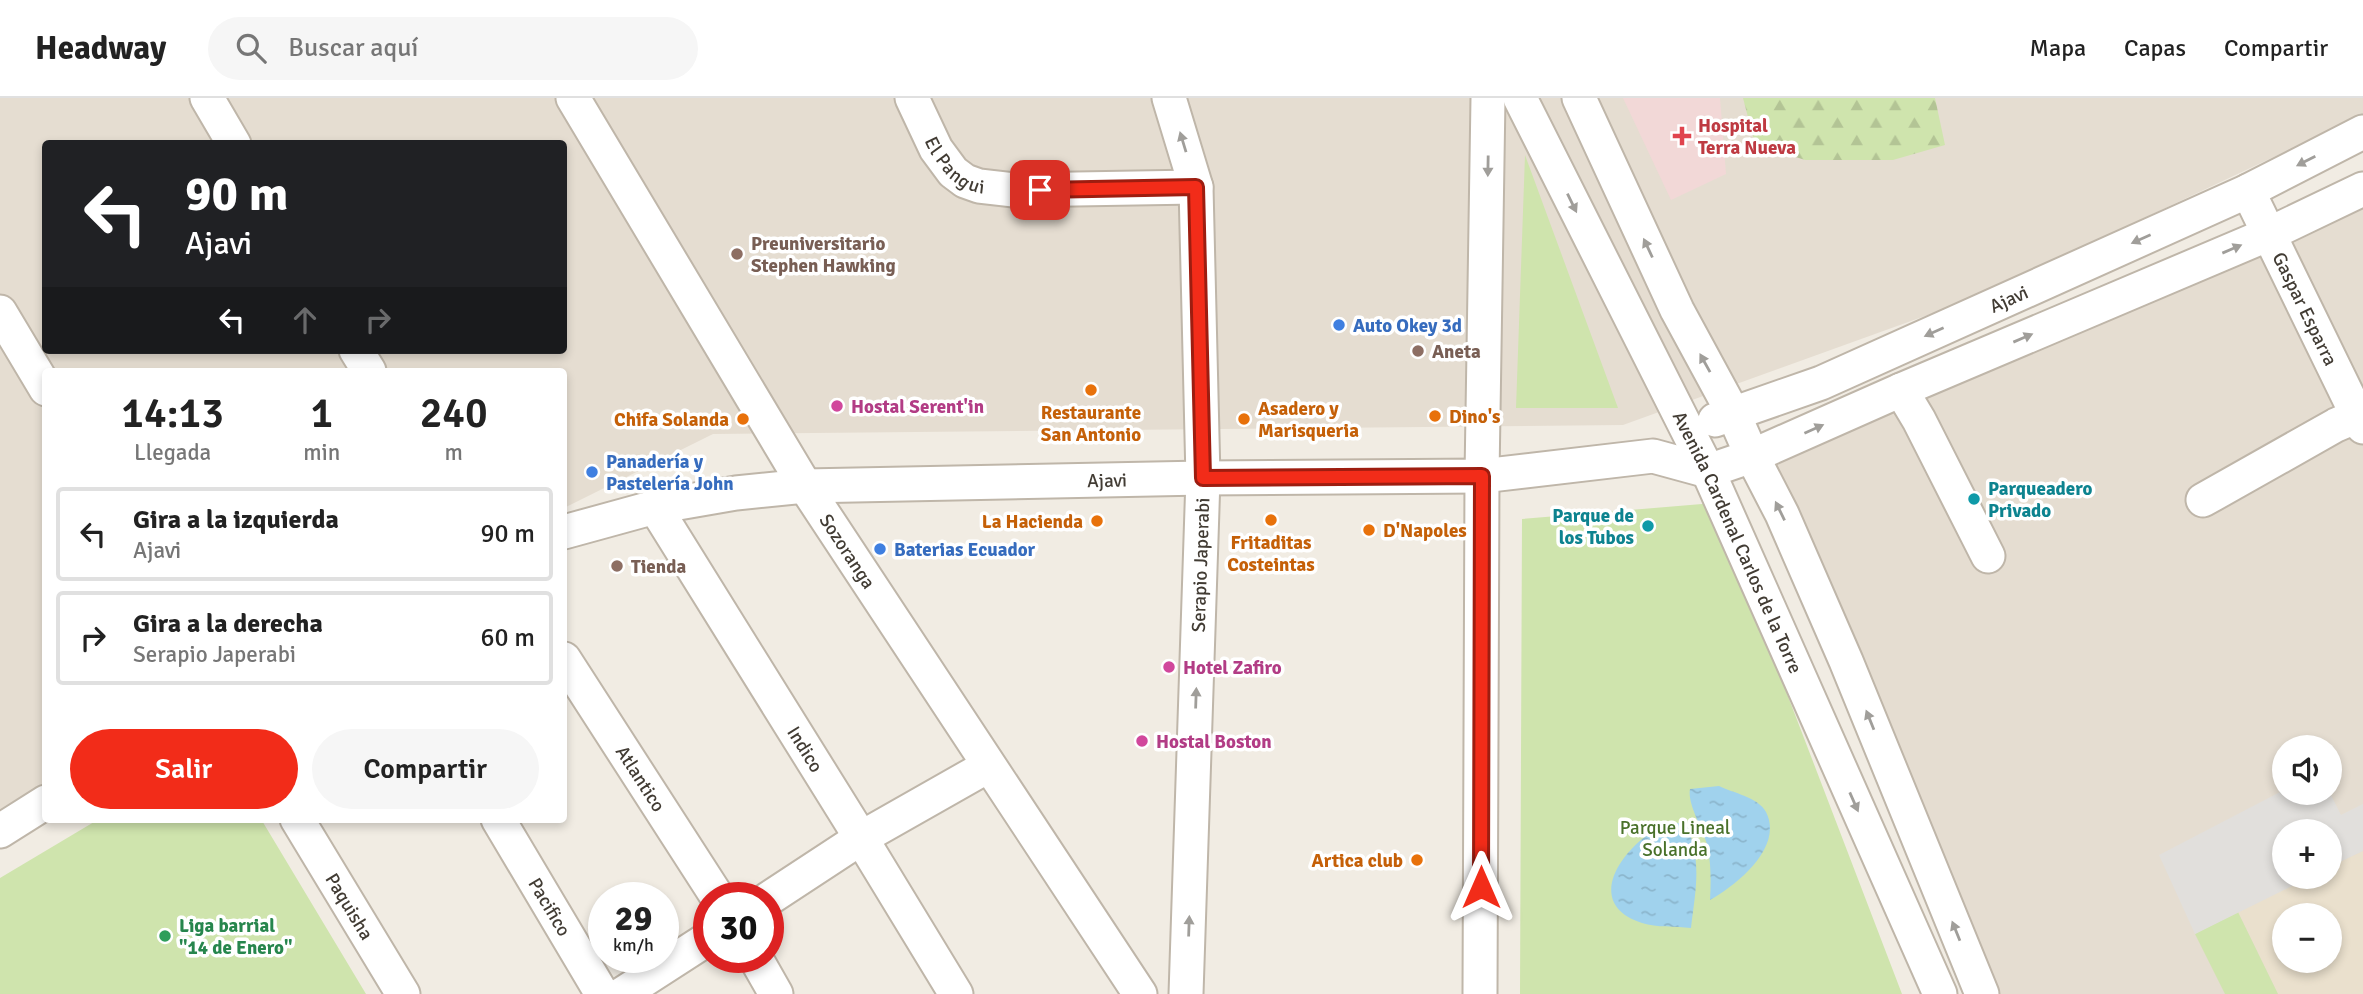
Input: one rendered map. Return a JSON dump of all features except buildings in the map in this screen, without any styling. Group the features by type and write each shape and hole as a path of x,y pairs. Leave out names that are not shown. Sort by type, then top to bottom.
{"street":[{"path":"207,98 232,140"},
{"name":"Sozoranga","path":"573,98 806,486 1140,994"},
{"name":"El Pangui","path":"912,98 936,149 953,172 965,181 979,186 1014,190 1196,187"},
{"name":"Serapio Japerabi","path":"1169,98 1196,187 1203,478 1186,994"},
{"path":"1480,994 1482,476 1488,98"},
{"name":"Avenida Cardenal Carlos de la Torre","path":"1520,98 1707,471 1940,994"},
{"path":"1579,98 1676,310 1734,415 1782,514 1841,649 1982,994"},
{"name":"Ajavi","path":"1654,456 1686,428 1734,415 1821,383 2248,191 2363,132"},
{"path":"1707,471 1752,456 2269,234 2363,189"},
{"name":"Gaspar Esparra","path":"2248,191 2360,421"},
{"path":"0,312 42,382"},
{"path":"1901,390 1920,419 1988,556"},
{"path":"2203,500 2336,425 2360,421"},
{"name":"Ajavi","path":"567,531 654,507 736,493 806,486 1203,478 1482,476 1654,456 1707,471"},
{"name":"Indico","path":"654,507 956,994"},
{"name":"Atlantico","path":"567,664 708,882"},
{"path":"784,889 861,838 988,766"},
{"path":"0,831 42,805"},
{"name":"Paquisha","path":"299,823 403,994"},
{"name":"Pacifico","path":"500,823 602,994"},
{"path":"622,994 693,948"},
{"path":"764,973 776,994"}],"shaded area":[{"path":"0,98 2363,98 2363,115 1972,299 1623,425 713,434 567,507 567,368 42,368 42,789 0,815"},
{"name":"Hospital Terra Nueva","path":"1623,98 1720,98 1726,174 1671,200"},
{"path":"2363,189 2363,994 1982,994 1752,456"},
{"path":"2272,796 2272,805 2336,805 2341,815 2363,804 2363,851 2342,861 2342,819 2272,819 2272,889 2286,889 2195,934 2159,855"},
{"path":"2363,851 2363,994 2278,994 2238,912 2285,889 2342,889 2342,861"}],"green space":[{"path":"1743,98 1935,98 1945,145 1893,160 1805,160 1755,144"},
{"path":"1525,155 1618,408 1516,408"},
{"name":"Parque Lineal Solanda","path":"1714,503 1902,994 1520,994 1522,519"},
{"name":"Liga barrial \"14 de Enero\"","path":"92,823 263,823 366,994 0,994 0,878"},
{"path":"2238,912 2278,994 2225,994 2195,934"}],"water":[{"path":"1719,786 1745,796 1762,807 1770,825 1769,838 1755,863 1744,875 1710,900 1708,848 1693,810 1690,789"},
{"name":"Parque Lineal Solanda","path":"1670,823 1686,823 1694,850 1696,875 1691,928 1642,923 1616,906 1612,894 1612,882 1624,857 1646,836"}],"place":[{"name":"Hospital Terra Nueva","path":"1682,136"},
{"name":"Preuniversitario Stephen Hawking","path":"737,254"},
{"name":"Auto Okey 3d","path":"1339,325"},
{"name":"Aneta","path":"1418,351"},
{"name":"Restaurante San Antonio","path":"1091,390"},
{"name":"Hostal Serent'in","path":"837,406"},
{"name":"Dino's","path":"1435,416"},
{"name":"Chifa Solanda","path":"743,419"},
{"name":"Asadero y Marisqueria","path":"1244,419"},
{"name":"Panadería y Pastelería John","path":"592,472"},
{"name":"Parqueadero Privado","path":"1974,499"},
{"name":"Fritaditas Costeintas","path":"1271,520"},
{"name":"La Hacienda","path":"1097,521"},
{"name":"Parque de los Tubos","path":"1648,526"},
{"name":"D'Napoles","path":"1369,530"},
{"name":"Baterias Ecuador","path":"880,549"},
{"name":"Tienda","path":"617,566"},
{"name":"Hotel Zafiro","path":"1169,667"},
{"name":"Hostal Boston","path":"1142,741"},
{"name":"Artica club","path":"1417,860"},
{"name":"Liga barrial \"14 de Enero\"","path":"165,936"}],"route":[{"path":"1040,190 1196,187 1203,478 1482,476 1481,887"}]}
